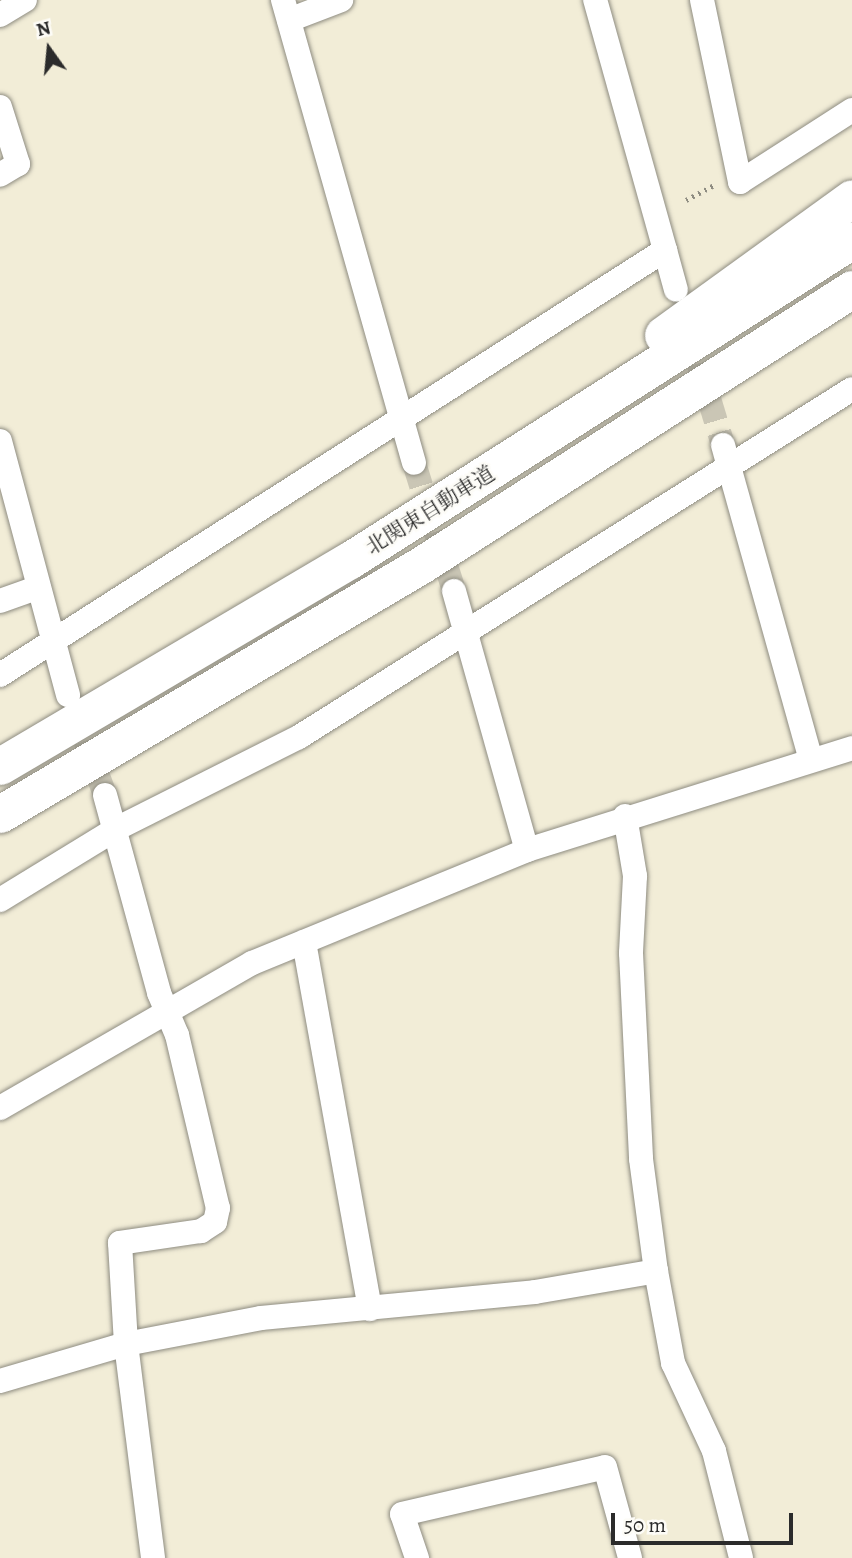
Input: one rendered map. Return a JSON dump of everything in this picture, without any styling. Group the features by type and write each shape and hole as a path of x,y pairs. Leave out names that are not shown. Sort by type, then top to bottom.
{"highway":[{"path":"349,560 852,198"},
{"name":"北関東自動車道","path":"0,766 349,560 852,240"},
{"name":"北関東自動車道","path":"0,814 599,454 852,289"},
{"path":"599,454 852,320"}],"street":[{"path":"0,15 25,0"},
{"path":"341,0 286,10 414,463"},
{"path":"596,0 676,289"},
{"path":"702,0 740,182 852,110"},
{"path":"0,107 18,164 0,175"},
{"path":"0,675 54,644 402,422 664,250"},
{"path":"0,900 116,829 299,737 729,470 852,389"},
{"path":"0,441 68,695"},
{"path":"723,445 810,760"},
{"path":"0,601 39,587"},
{"path":"454,591 462,634 527,850"},
{"path":"0,1108 164,1010 304,942 527,850 625,816 852,748"},
{"path":"105,795 164,1010 177,1035 218,1215 201,1231 123,1238 125,1344 153,1558"},
{"path":"625,816 635,876 631,953 641,1159 656,1271 673,1363 713,1451 741,1558"},
{"path":"304,942 370,1309"},
{"path":"0,1381 125,1344 261,1318 535,1292 656,1271"},
{"path":"417,1558 402,1514 605,1467 630,1558"}],"path":[{"path":"686,200 726,178 740,182"}],"tunnel":[{"path":"688,329 723,445"},
{"path":"414,463 454,591"},
{"path":"73,707 105,795"}]}
